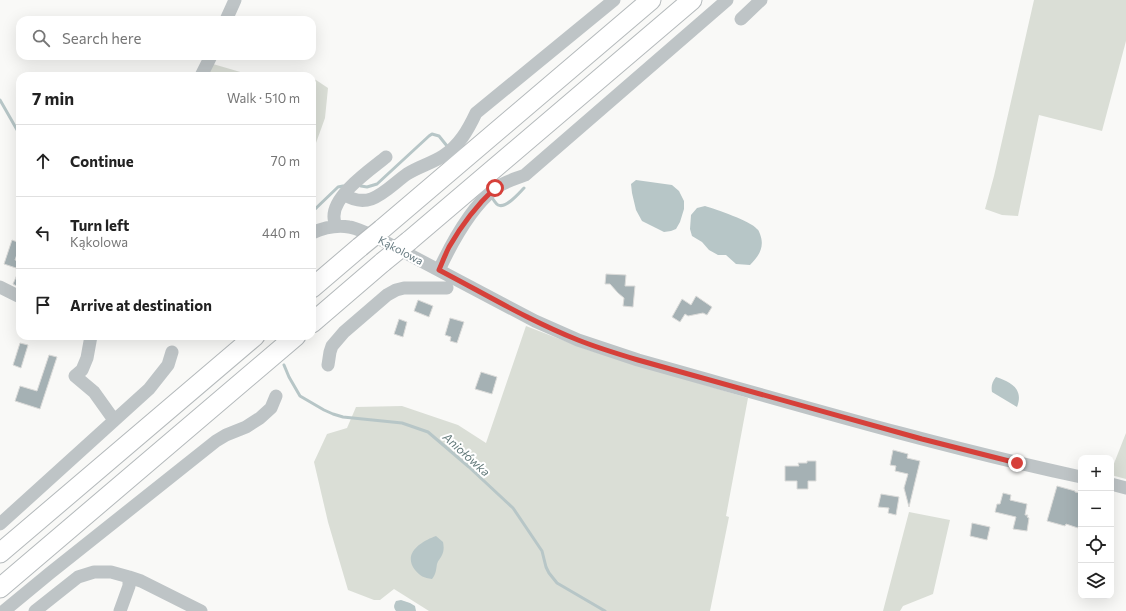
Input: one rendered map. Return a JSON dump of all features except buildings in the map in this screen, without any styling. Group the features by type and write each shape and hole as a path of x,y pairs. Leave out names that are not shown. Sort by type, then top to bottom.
{"highway":[{"path":"316,285 651,0"},
{"path":"316,319 692,0"},
{"path":"0,553 250,340"},
{"path":"0,588 291,340"}],"street":[{"path":"228,16 235,0"},
{"path":"344,194 350,198 359,200 374,199 408,174 443,156 454,147 467,132 476,113 614,0"},
{"path":"439,270 449,247 473,212 495,188 525,175 727,0"},
{"path":"741,19 761,0"},
{"path":"203,72 208,60"},
{"path":"335,226 334,216 340,197 386,157"},
{"name":"Kąkolowa","path":"316,231 335,226 349,227 372,235 535,321 578,340 638,360 922,439 1017,463 1078,476"},
{"path":"0,287 16,295"},
{"path":"328,365 332,346 344,332 386,295 404,288 447,288"},
{"path":"90,340 85,364 82,370 75,376 94,392 114,420"},
{"path":"0,524 149,389 168,365 172,352"},
{"path":"4,611 216,442 226,435 246,428 260,418 271,408 276,396"},
{"path":"1114,485 1126,488"},
{"path":"35,611 78,577 94,572 111,572 141,581 202,611"},
{"path":"120,611 129,586 129,577"}],"shaded area":[{"path":"1034,0 1126,0 1126,41 1102,131 1039,115 1018,216 1002,215 985,209 994,176"},
{"path":"213,64 240,72 210,72"},
{"path":"316,80 328,88 325,118 316,143"},
{"path":"636,180 672,185 679,191 684,201 684,209 676,229 664,232 642,221 636,210 632,193 631,184"},
{"path":"705,206 748,222 758,230 762,243 758,255 750,265 736,264 726,255 718,255 709,250 702,242 692,236 690,229 691,215 697,208"},
{"path":"526,326 588,350 748,398 726,516 729,517 710,611 429,611 394,589 380,600 374,600 348,590 328,522 314,462 327,434 347,428 356,407 402,406 458,425 486,443"},
{"path":"996,377 1007,381 1015,387 1019,395 1017,407 992,392 992,384"},
{"path":"1126,433 1126,479 1114,476 1114,463"},
{"path":"909,512 950,520 933,594 903,606 900,611 883,611"},
{"path":"436,536 443,542 444,549 442,556 437,563 435,574 432,579 422,576 415,570 411,558 415,548"},
{"path":"401,600 415,606 416,611 396,611 394,607 395,602"}],"waterway":[{"name":"Aniołówka","path":"0,100 16,128"},
{"path":"361,186 367,187 377,184 432,134 439,136 447,146"},
{"path":"316,208 338,187 343,186"},
{"path":"492,198 496,204 501,206 505,205 524,188"},
{"name":"Aniołówka","path":"284,365 300,396 324,410 343,417 402,423 428,432 469,467 513,508 542,551 546,567 557,583 605,611"}],"route":[{"path":"495,188 473,212 449,247 439,270 535,321 598,347 638,360 922,439 1017,463"}]}
